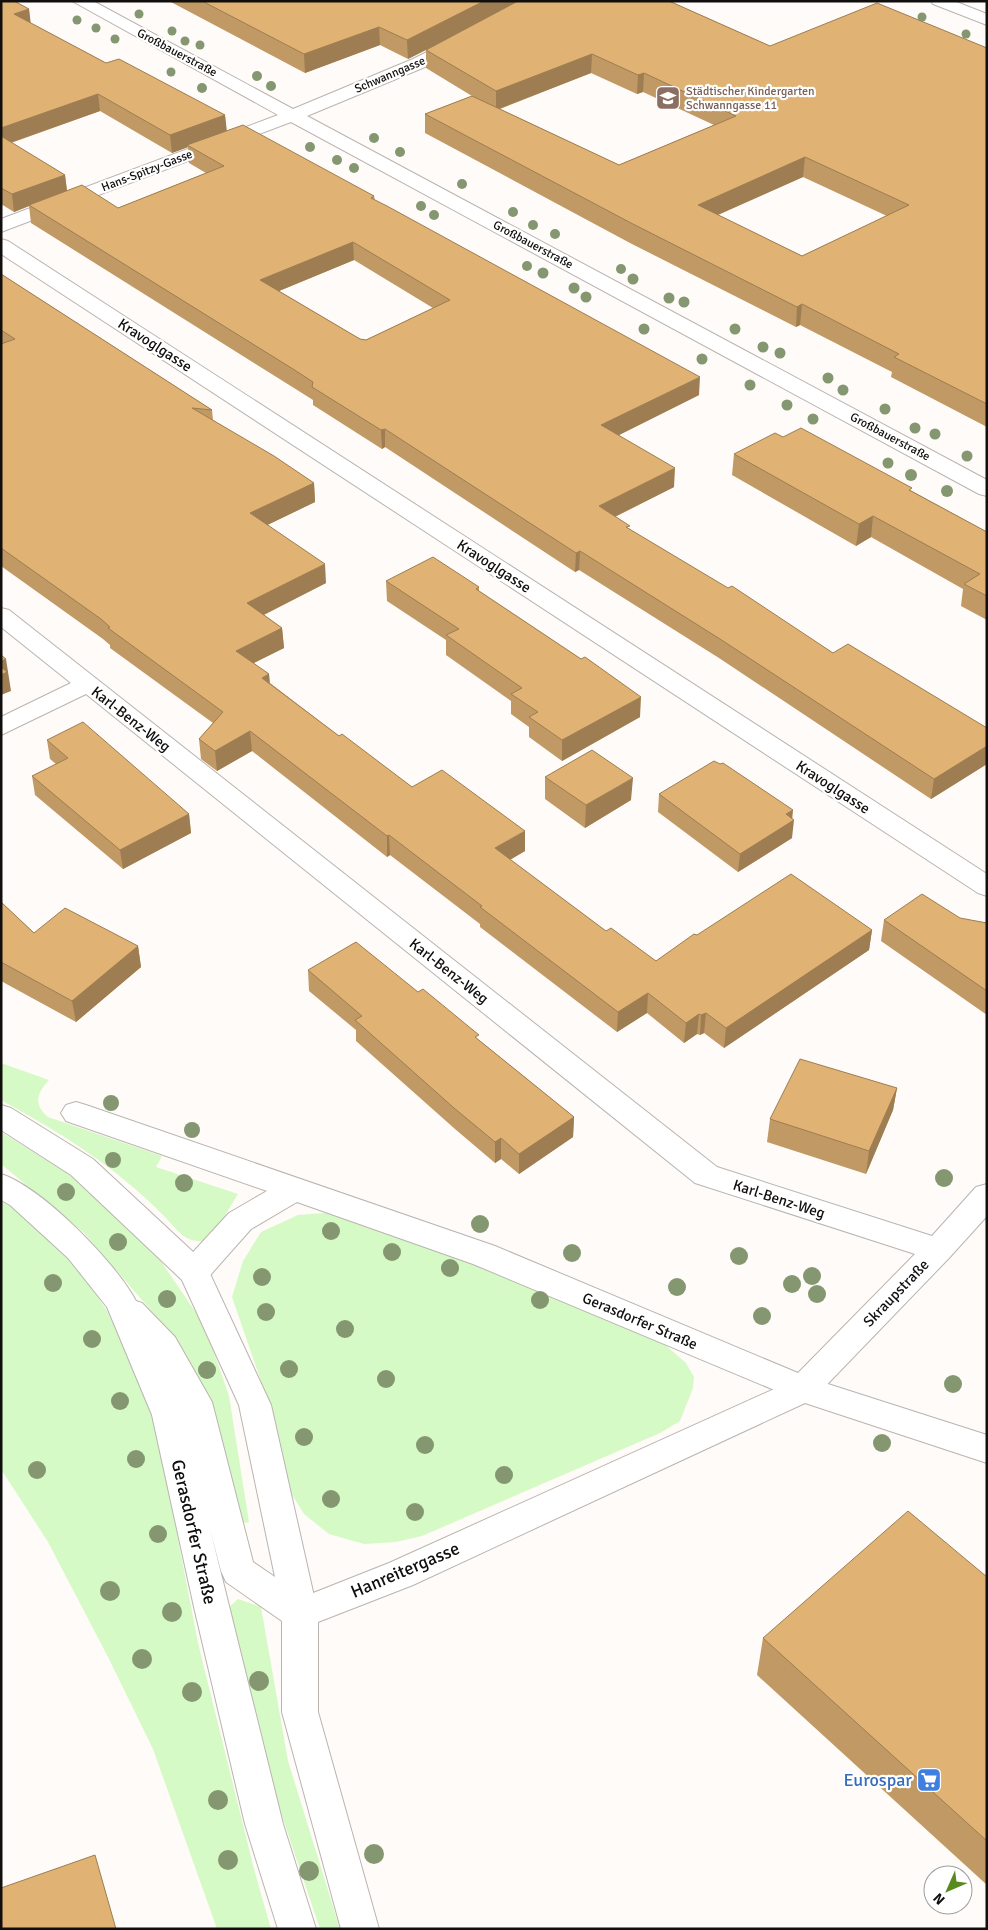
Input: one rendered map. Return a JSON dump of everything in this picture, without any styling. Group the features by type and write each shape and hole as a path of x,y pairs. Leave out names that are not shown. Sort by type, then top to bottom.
{"street":[{"name":"Großbauerstraße","path":"80,1 987,489"},
{"path":"939,1 987,20"},
{"name":"Schwanngasse","path":"293,115 419,63 477,34"},
{"name":"Hans-Spitzy-Gasse","path":"1,226 293,115"},
{"name":"Kravoglgasse","path":"1,245 987,887"},
{"name":"Karl-Benz-Weg","path":"1,615 706,1175 938,1250"},
{"path":"1,727 87,684"},
{"name":"Gerasdorfer Straße","path":"76,1113 484,1255 803,1389 987,1449"},
{"path":"1,1116 82,1167 194,1272 255,1405 300,1614 300,1712 360,1929"},
{"name":"Gerasdorfer Straße","path":"1,1185 21,1197 79,1250 120,1301 168,1415 211,1607 264,1824 297,1929"},
{"path":"194,1272 240,1221 295,1189"},
{"name":"Skraupstraße","path":"803,1389 938,1250 987,1195"},
{"path":"120,1301 164,1346 196,1402 238,1571 300,1614"},
{"name":"Hanreitergasse","path":"300,1614 401,1574 803,1389"}],"green space":[{"path":"1,1063 49,1080 38,1098 40,1108 48,1117 162,1156 156,1167 238,1194 210,1240 195,1241 184,1236 145,1198 107,1166 66,1138 1,1100"},
{"path":"1,1132 67,1173 154,1251 205,1326 229,1396 249,1522 239,1524 184,1359 161,1322 84,1233 1,1164"},
{"path":"1,1201 17,1210 68,1254 106,1309 152,1404 198,1643 254,1869 271,1929 217,1929 153,1749 48,1542 1,1469"},
{"path":"325,1213 342,1215 466,1260 655,1336 686,1363 694,1377 693,1388 680,1421 660,1433 422,1536 396,1542 364,1544 329,1534 304,1514 286,1485 273,1416 232,1297 243,1261 261,1232 298,1215"},
{"path":"238,1599 261,1607 288,1761 340,1929 320,1929 279,1807 227,1609"}],"building":[{"path":"1,1 14,1 29,9 14,14 106,63 119,59 225,115 170,135 98,94 1,128"},
{"path":"202,1 484,1 407,40 379,27 304,54"},
{"path":"518,1 669,1 770,46 877,3 987,48 987,404 894,357 899,354 802,304 797,307 631,223 425,114 472,96 619,165 736,116 644,73 638,75 592,54 496,91 426,50","holes":["805,157 909,205 802,256 698,205"]},
{"path":"243,125 374,196 371,198 700,377 601,425 675,468 599,506 630,526 626,527 728,588 732,586 833,653 848,644 987,728 987,746 934,779 720,639 580,551 576,553 385,429 381,430 312,387 313,382 293,369 29,205 82,185 118,208 224,166 187,145","holes":["353,242 450,300 366,340 360,339 260,280"]},
{"path":"1,136 65,175 12,194 1,188"},
{"path":"1,274 212,410 192,408 274,456 314,483 250,513 325,564 247,603 282,628 236,651 269,674 262,678 339,736 342,734 412,787 442,770 525,831 495,848 606,931 611,928 656,961 694,934 697,935 791,874 872,930 726,1028 706,1013 699,1014 686,1023 648,993 618,1012 480,907 482,906 250,731 215,751 199,739 223,712 108,628 110,627 101,619 1,548 1,344 15,339 1,330"},
{"path":"801,428 912,488 909,490 987,532 987,596 964,584 980,574 873,516 859,524 734,454 775,433 783,437"},
{"path":"433,557 479,587 476,589 581,659 585,657 641,697 562,740 529,717 538,712 511,694 522,688 446,635 459,629 386,581"},
{"path":"1,667 7,672 1,675"},
{"path":"83,722 189,814 120,850 32,776 68,758 47,740"},
{"path":"592,750 633,778 586,805 545,777"},
{"path":"714,761 720,764 723,763 793,810 786,814 794,820 740,854 659,794"},
{"path":"922,894 960,918 987,923 987,991 884,920"},
{"path":"1,902 34,933 65,908 138,946 72,1001 1,962"},
{"path":"356,942 418,992 423,989 479,1035 475,1037 574,1117 519,1154 501,1138 495,1142 355,1020 362,1016 308,970"},
{"path":"800,1059 897,1088 869,1151 770,1119"},
{"name":"Eurospar","path":"908,1511 987,1577 987,1841 763,1638"},
{"path":"95,1855 116,1929 1,1929 1,1888"}],"place":[{"name":"Städtischer Kindergarten Schwanngasse 11","path":"668,98"},
{"name":"Eurospar","path":"929,1780"}]}
